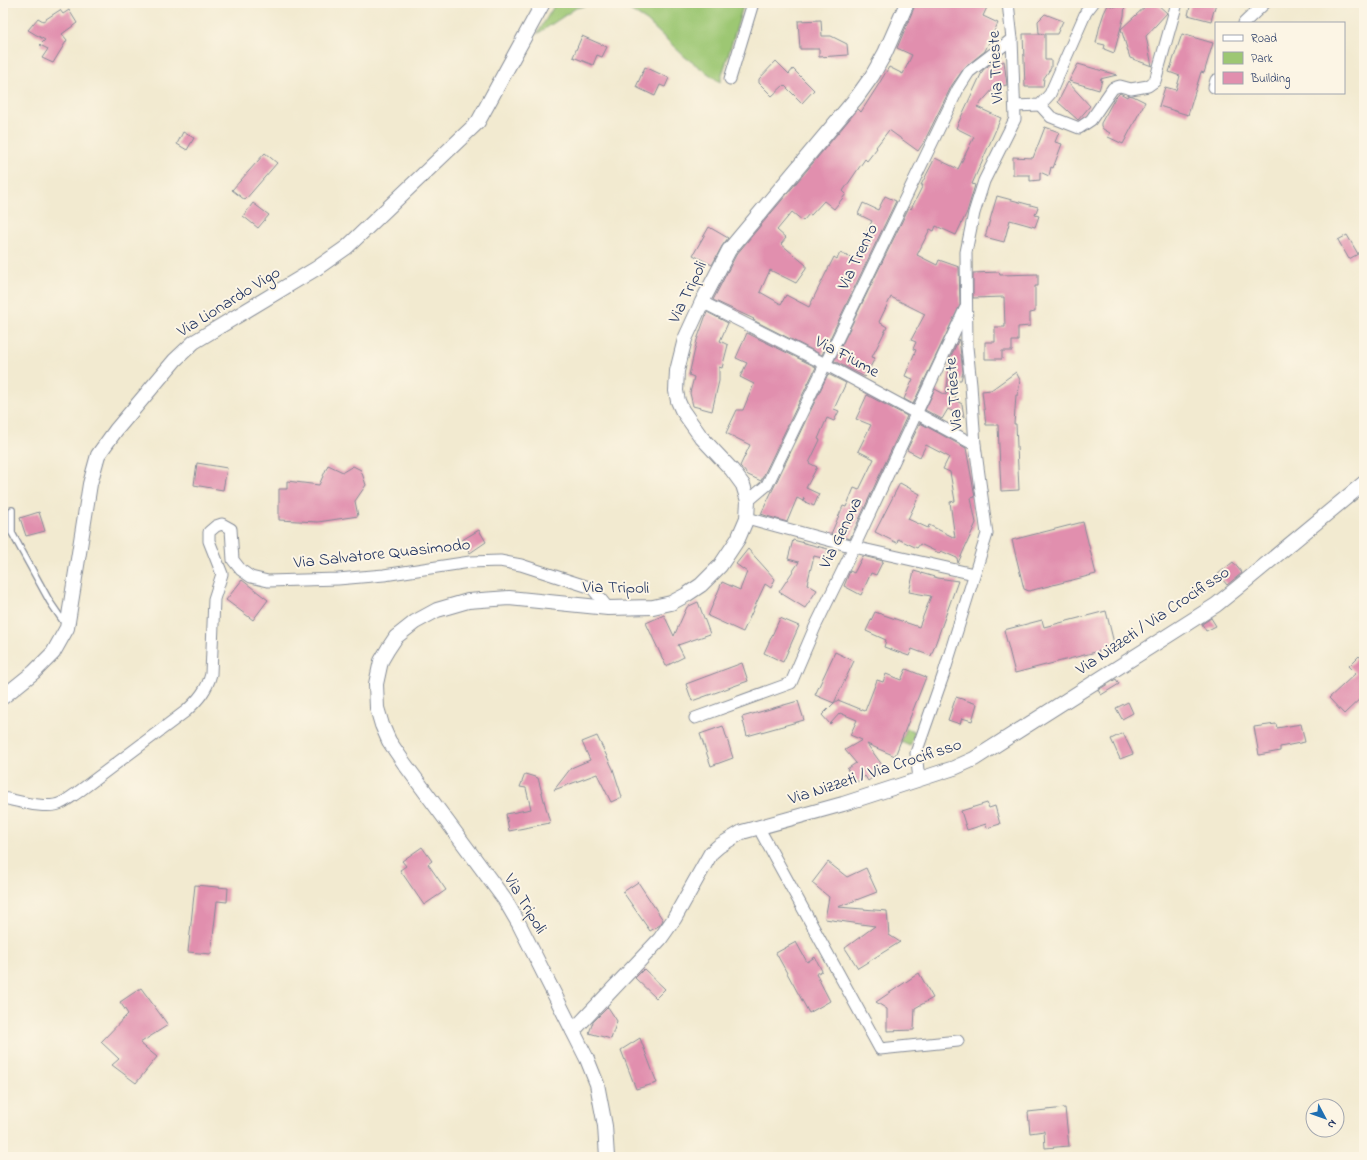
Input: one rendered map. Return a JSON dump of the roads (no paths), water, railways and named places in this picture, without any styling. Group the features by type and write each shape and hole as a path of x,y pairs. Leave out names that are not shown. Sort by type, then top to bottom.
{"street":[{"name":"Via Lionardo Vigo","path":"3,697 34,672 53,653 67,628 90,484 98,456 116,430 174,360 194,342 317,268 347,246 478,122 544,3"},
{"path":"730,79 753,3"},
{"name":"Via Tripoli","path":"605,1154 605,1126 597,1084 587,1059 519,924 505,900 389,741 377,708 376,684 381,661 396,637 415,622 437,610 468,601 509,598 608,608 653,607 671,603 701,585 720,566 738,539 747,518 748,501 743,485 732,470 701,437 682,410 676,390 677,371 685,339 729,250 857,97 872,76 885,53 907,3"},
{"name":"Via Trieste","path":"919,779 916,753 943,676 987,534 975,445 967,347 966,252 974,213 984,181 1015,119 1012,39 1008,3"},
{"path":"1015,106 1040,105 1050,94 1086,12 1093,3"},
{"path":"1040,105 1051,117 1079,128 1090,120 1113,88 1120,86 1131,89 1148,86 1155,81 1177,3"},
{"path":"1245,22 1265,3"},
{"name":"Via Trento","path":"748,501 767,485 958,89 969,72 1012,39"},
{"name":"Via Fiume","path":"702,302 825,364 975,445"},
{"name":"Via Genova","path":"695,718 791,683 815,627 854,547 966,306"},
{"name":"Via Nizzeti / Via Crocifisso","path":"573,1031 660,939 674,919 711,853 719,846 742,832 842,804 954,768 974,759 1216,605 1364,483"},
{"path":"747,518 854,547 974,574"},
{"name":"Via Salvatore Quasimodo","path":"3,798 52,806 60,804 77,793 196,701 208,685 211,674 214,599 222,574 209,541 209,532 216,526 222,524 231,529 233,560 241,570 251,577 268,581 384,575 470,562 500,561 521,565 592,588 608,608"},
{"path":"760,826 762,834 880,1049 958,1041"}],"lane":[{"path":"12,510 12,533 50,602 67,628"}]}
